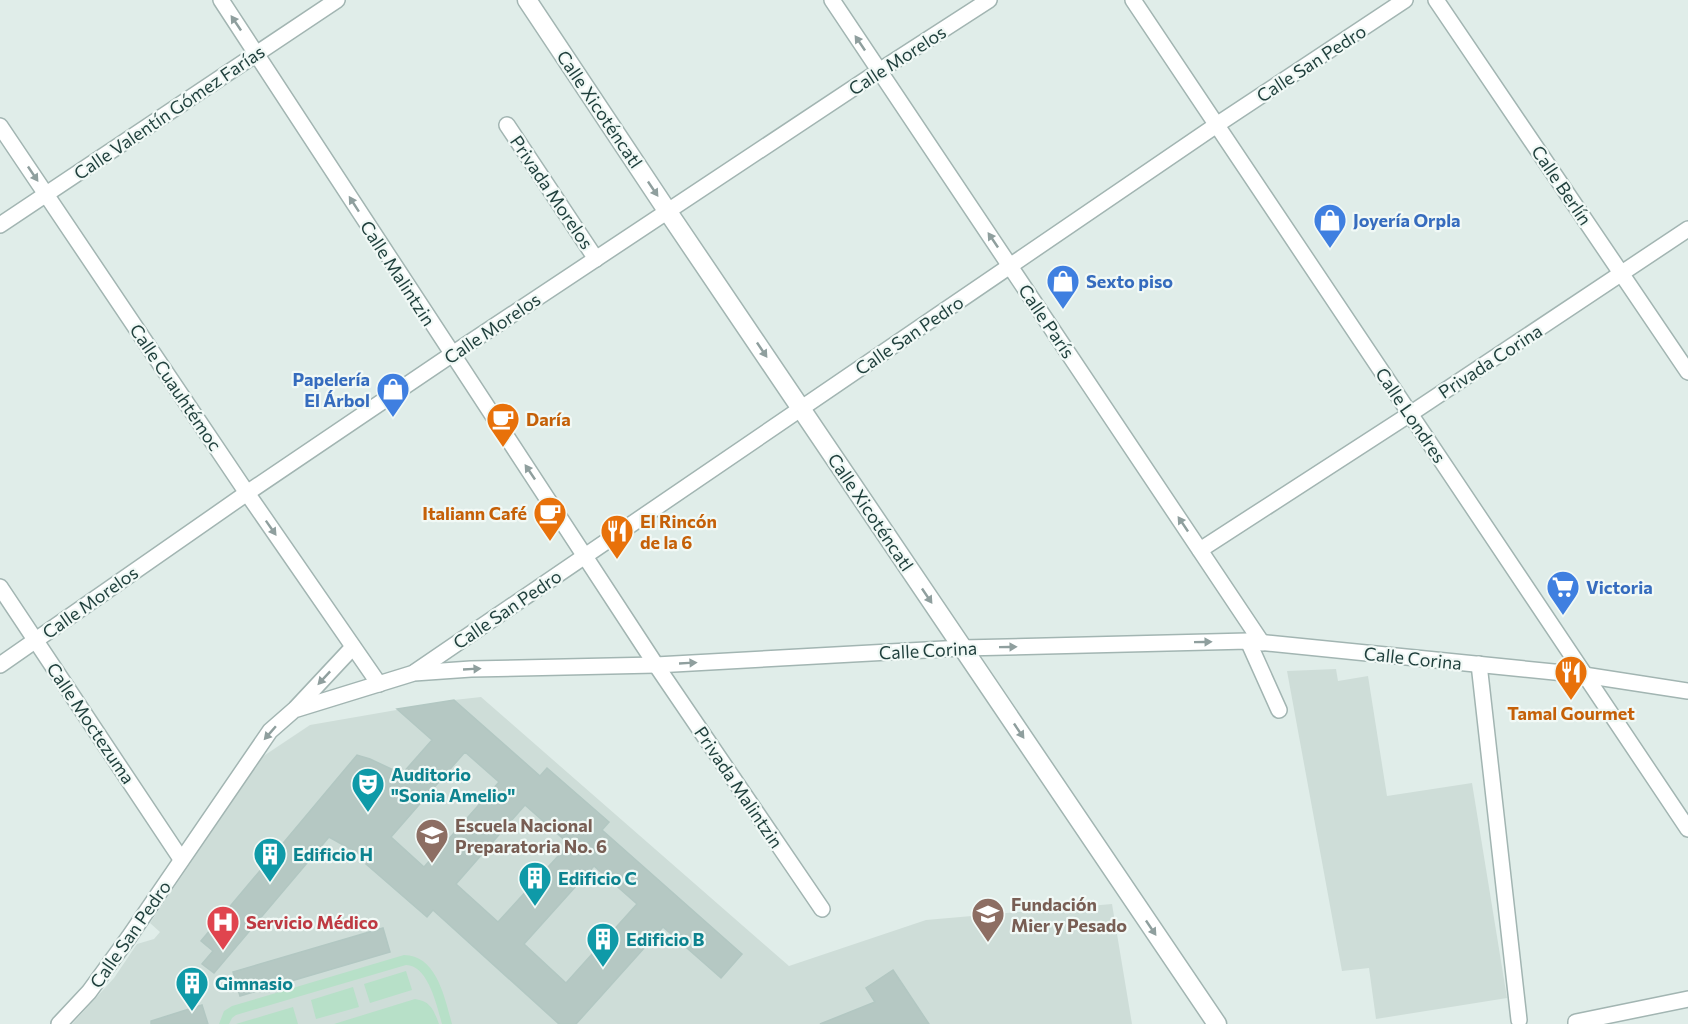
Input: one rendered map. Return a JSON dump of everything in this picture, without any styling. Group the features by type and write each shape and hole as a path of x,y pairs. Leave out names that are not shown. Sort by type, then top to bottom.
{"street":[{"name":"Calle Malintzin","path":"220,0 656,665"},
{"name":"Calle Valentín Gómez Farías","path":"0,225 337,0"},
{"name":"Calle Xicoténcatl","path":"528,0 668,212 1217,1024"},
{"name":"Calle París","path":"832,0 1200,550 1255,642 1279,710"},
{"name":"Calle Morelos","path":"0,664 451,355 879,70 989,0"},
{"name":"Calle Londres","path":"1133,0 1688,829"},
{"name":"Calle San Pedro","path":"414,673 1218,124 1405,0"},
{"name":"Calle Berlín","path":"1436,0 1688,372"},
{"name":"Privada Morelos","path":"507,125 596,259"},
{"name":"Calle Cuauhtémoc","path":"0,126 247,493 379,684"},
{"name":"Privada Corina","path":"1200,550 1688,230"},
{"name":"Calle Moctezuma","path":"0,587 181,859"},
{"name":"Calle Corina","path":"379,684 414,673 471,669 656,665 962,648 1255,642 1584,675 1688,691"},
{"path":"294,710 353,647"},
{"name":"Calle Corina","path":"1479,664 1514,958 1519,1020"},
{"name":"Privada Malintzin","path":"656,665 822,909"},
{"name":"Calle San Pedro","path":"59,1024 89,992 129,937 270,731 294,710 379,684"},
{"path":"1576,1024 1576,1022 1688,999"}],"shaded area":[{"path":"1336,669 1338,681 1368,676 1387,796 1472,783 1507,998 1376,1019 1369,968 1342,971 1287,671"},
{"name":"Escuela Nacional Preparatoria No. 6","path":"481,697 789,966 926,920 1112,904 1132,1024 72,1024 114,978 137,944 154,939 160,932 150,923 262,757 310,725"}],"green space":[{"path":"404,955 415,957 432,970 438,980 452,1024 442,1024 426,979 414,967 406,965 236,1015 229,1024 219,1024 224,1011 232,1006"},
{"path":"406,971 412,990 370,1003 364,984"},
{"path":"353,987 359,1007 316,1019 311,1000"},
{"path":"415,999 428,1004 439,1024 334,1024"},
{"path":"293,1007 298,1024 236,1024"}],"building":[{"path":"454,700 540,776 547,768 609,822 602,830 742,954 721,978 663,927 576,1024 559,1024 433,910 427,917 366,864 370,860 329,837 214,973 202,964 213,951 201,941 357,755 402,774 432,740 397,709","holes":["465,752 499,782 424,867 391,837","525,805 569,844 498,922 456,884","594,866 637,904 566,983 524,944"]},
{"path":"383,928 390,952 240,996 233,972"},
{"path":"893,970 929,1024 820,1024 875,1002 866,988"},
{"name":"Gimnasio","path":"202,1005 208,1024 151,1024 151,1021"}],"place":[{"name":"Joyería Orpla","path":"1330,249"},
{"name":"Sexto piso","path":"1063,310"},
{"name":"Papelería El Árbol","path":"393,418"},
{"name":"Daría","path":"503,448"},
{"name":"Italiann Café","path":"550,542"},
{"name":"El Rincón de la 6","path":"617,560"},
{"name":"Victoria","path":"1563,616"},
{"name":"Tamal Gourmet","path":"1571,701"},
{"name":"Auditorio \"Sonia Amelio\"","path":"368,813"},
{"name":"Escuela Nacional Preparatoria No. 6","path":"432,864"},
{"name":"Edificio H","path":"270,883"},
{"name":"Edificio C","path":"535,907"},
{"name":"Fundación Mier y Pesado","path":"988,943"},
{"name":"Servicio Médico","path":"223,951"},
{"name":"Edificio B","path":"603,968"},
{"name":"Gimnasio","path":"192,1012"}]}
